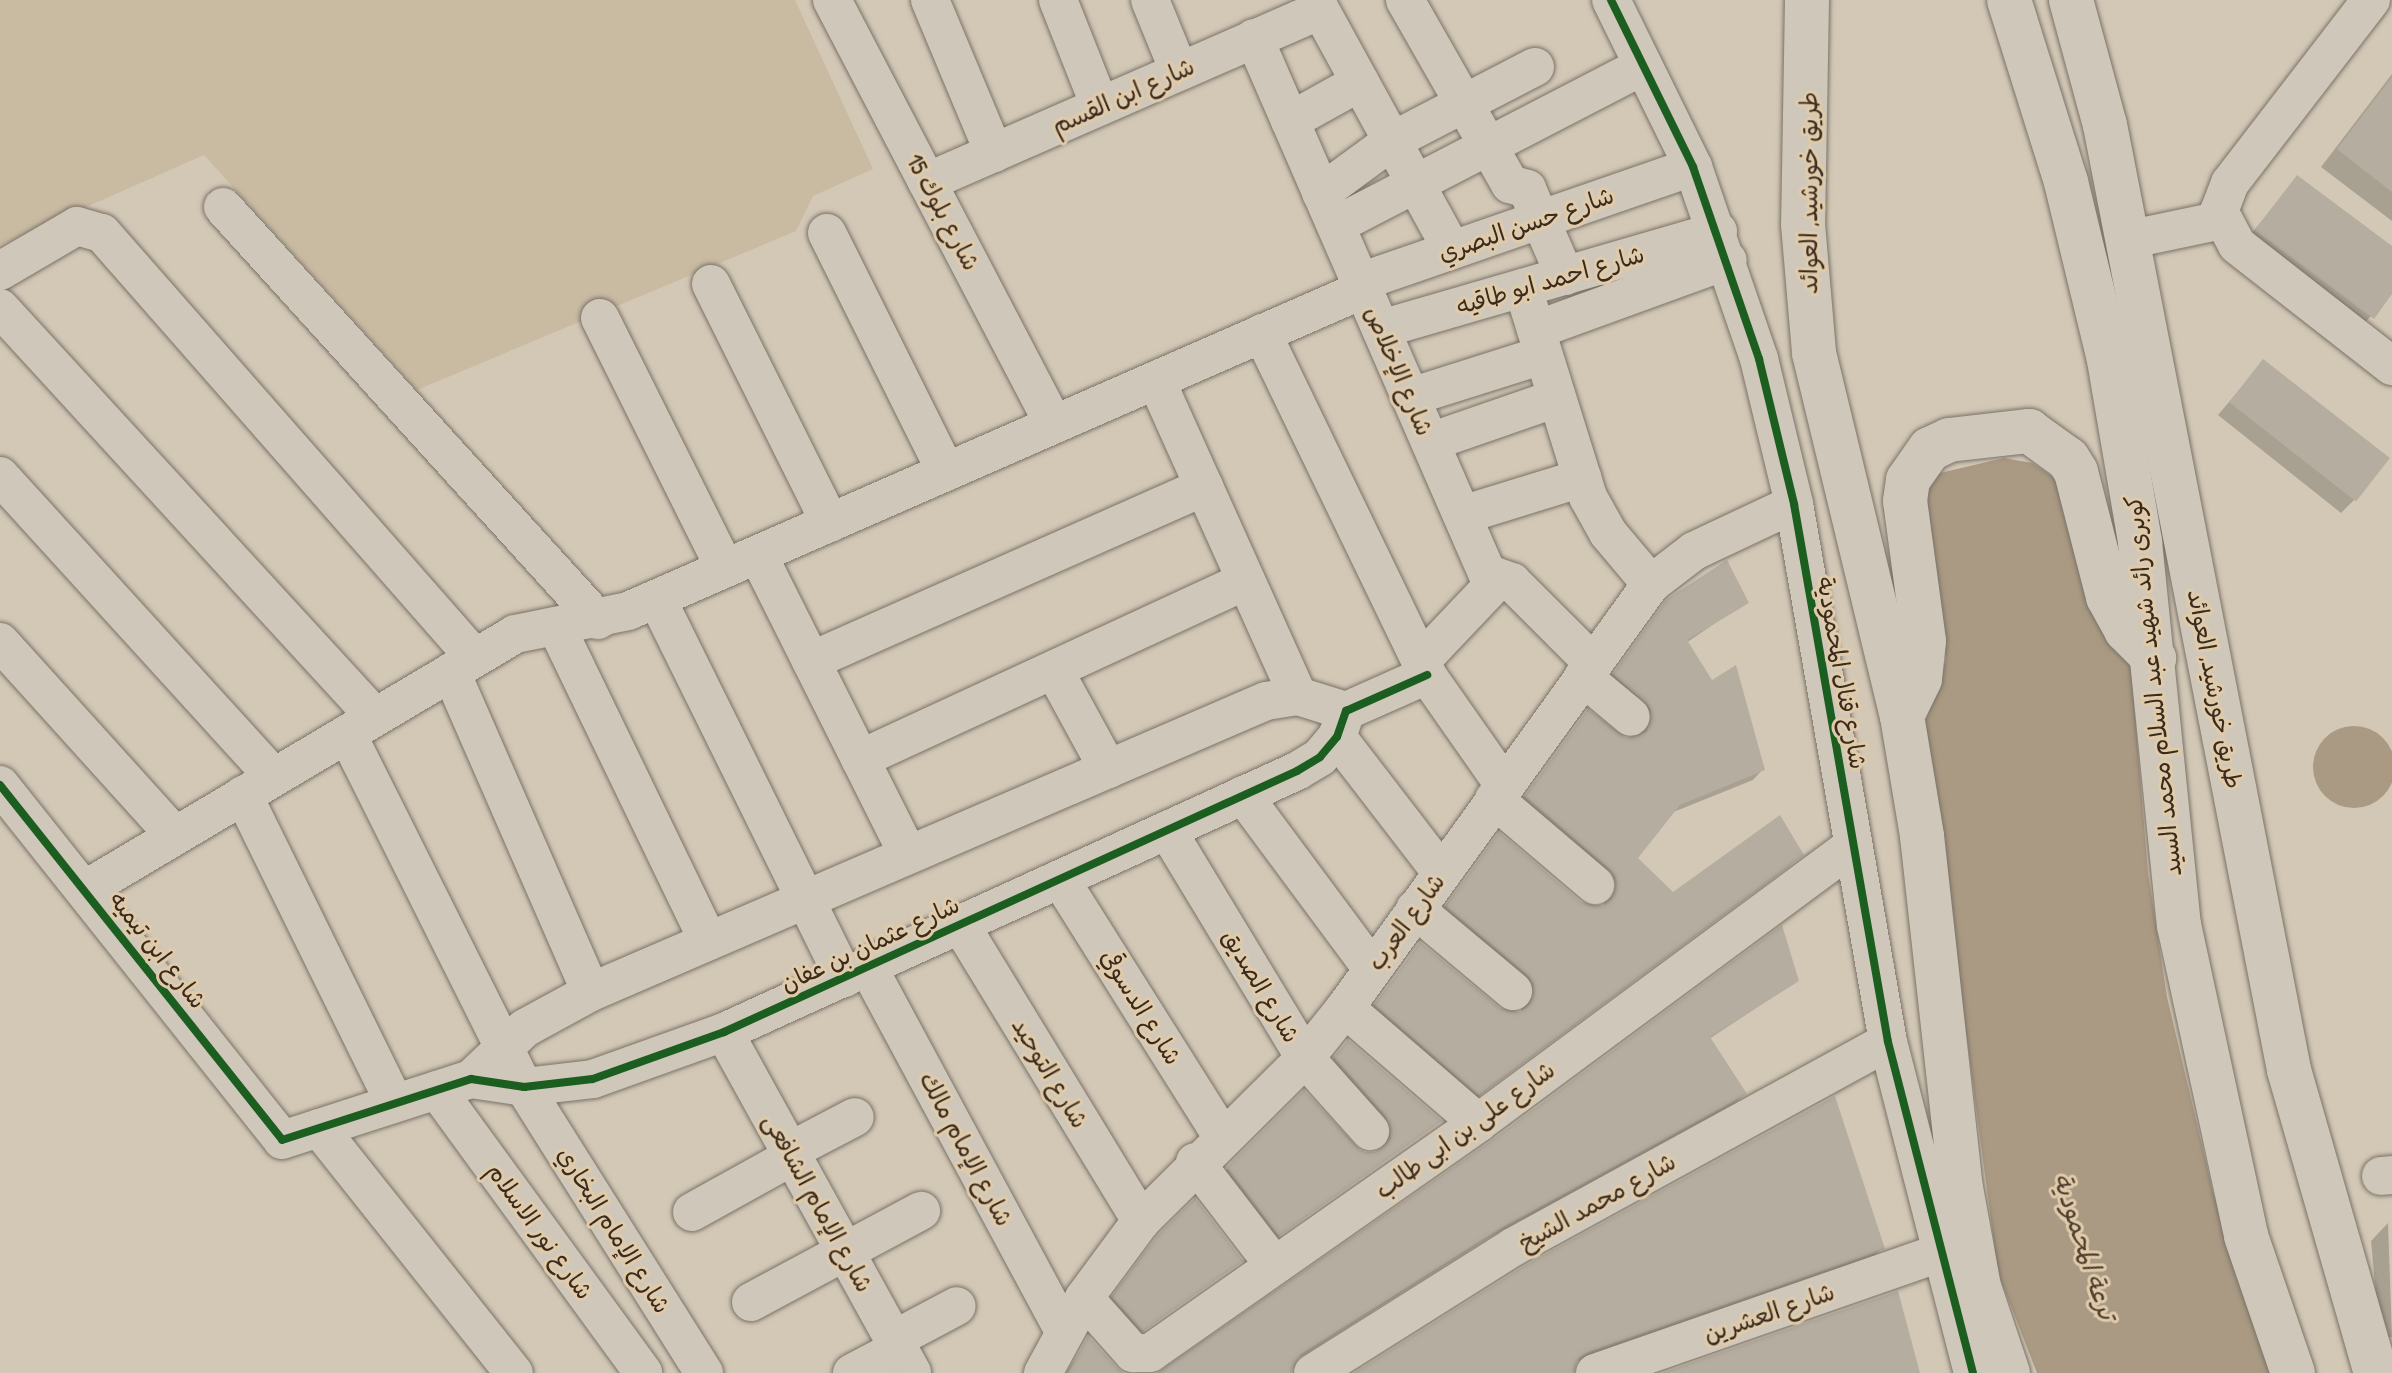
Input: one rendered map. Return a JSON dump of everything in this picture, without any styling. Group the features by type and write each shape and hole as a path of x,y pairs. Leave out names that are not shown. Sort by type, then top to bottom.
{"main road":[{"name":"طريق خورشيد, العوائد","path":"1807,0 1803,224 1814,353 1825,417 1902,716 1922,836 1961,1188 1979,1287 2008,1373"},
{"name":"كوبرى رائد شهيد عبد السلام محمد السيد","path":"2009,0 2066,182 2106,345 2154,658 2179,925 2198,1029 2246,1236 2293,1373"},
{"name":"طريق خورشيد, العوائد","path":"2071,0 2105,125 2289,1070 2376,1373"},
{"path":"1902,716 1920,679 1924,650 1905,501 1908,480 1930,449 1949,440 2029,431 2068,459 2076,472 2108,597 2126,630 2154,658"}],"street":[{"name":"شارع بلوك 15","path":"832,0 1054,425"},
{"path":"930,0 994,153"},
{"path":"1058,0 1100,106"},
{"path":"1150,0 1179,71"},
{"path":"1405,0 1510,184 1527,189 1565,276"},
{"name":"شارع قنال المحمودية","path":"1611,0 1693,167 1723,245 1759,359 1794,504 1851,847 1888,1042 1973,1373"},
{"path":"2371,0 2230,183 2222,220 2237,245 2392,366"},
{"name":"شارع ابن القسم","path":"927,182 1254,38 1317,5"},
{"path":"1317,5 1416,184 1442,253 1448,310"},
{"name":"شارع الإخلاص","path":"1254,38 1487,573 1498,580 1512,582 1631,717"},
{"path":"1329,209 1416,184 1643,66"},
{"path":"1329,209 1392,141 1535,67"},
{"path":"1290,121 1360,82"},
{"name":"شارع حسن البصري","path":"86,889 515,634 598,620 657,599 1262,333 1362,285 1442,253 1693,167"},
{"path":"223,207 598,620"},
{"path":"2127,240 2222,220"},
{"path":"0,271 77,226 102,233 463,665 591,992"},
{"path":"827,233 946,472"},
{"path":"1410,397 1540,342 1723,245"},
{"name":"شارع احمد ابو طاقيه","path":"1381,329 1565,276 1723,245"},
{"path":"711,284 830,523"},
{"path":"1523,288 1582,478 1597,516 1651,584"},
{"name":"شارع الإمام البخاري","path":"0,308 361,726 524,1087 704,1373"},
{"path":"600,318 741,562 811,661 908,855"},
{"path":"1262,333 1424,668 1499,792 1595,885"},
{"path":"1156,380 1298,696 1341,724 1441,872"},
{"path":"1430,442 1557,398"},
{"path":"0,476 259,786 394,1102"},
{"path":"1462,515 1582,478"},
{"path":"811,661 1204,487"},
{"name":"شارع العرب","path":"1043,1373 1084,1298 1141,1221 1195,1162 1305,1058 1345,1008 1651,584 1706,544 1794,504"},
{"path":"1424,668 1498,580"},
{"path":"860,759 1246,581"},
{"name":"شارع الإمام مالك","path":"657,599 805,900 856,972 1064,1331"},
{"path":"556,626 708,941"},
{"path":"0,642 175,836"},
{"name":"شارع عثمان بن عفان","path":"282,1140 454,1084 524,1087 593,1079 724,1032 1320,757 1341,724 1424,668"},
{"path":"1054,670 1108,769"},
{"path":"454,1084 525,1028 591,992 1266,701 1298,696"},
{"name":"شارع ابن تيميه","path":"0,785 86,889 282,1140"},
{"path":"1243,795 1372,969"},
{"name":"شارع الصديق","path":"1167,830 1305,1058 1370,1131"},
{"name":"شارع على بن ابى طالب","path":"1084,1298 1133,1353 1144,1356 1478,1123 1851,847"},
{"name":"شارع الدسوقي","path":"1060,879 1222,1136"},
{"path":"1415,909 1513,991"},
{"name":"شارع التوحيد","path":"960,924 1141,1221"},
{"path":"1345,1008 1478,1123"},
{"name":"شارع الإمام الشافعى","path":"724,1032 901,1354"},
{"name":"شارع محمد الشيخ","path":"1313,1373 1513,1247 1888,1042"},
{"name":"شارع نور الاسلام","path":"454,1084 643,1373"},
{"path":"692,1212 855,1117"},
{"path":"319,1128 514,1373"},
{"path":"1195,1162 1274,1265"},
{"path":"751,1302 921,1211"},
{"name":"شارع العشرين","path":"1595,1373 1942,1252"},
{"path":"852,1373 901,1354 957,1306"}],"shaded area":[{"path":"0,0 795,0 873,169 813,196 796,231 417,390 204,155 0,245"}],"water":[{"name":"ترعة المحمودية","path":"2004,458 2032,463 2055,478 2131,665 2148,873 2167,997 2213,1192 2273,1373 2037,1373 1998,1273 1925,722 1946,660 1925,490 1940,473"},
{"path":"2354,726 2370,729 2383,738 2392,751 2395,767 2392,783 2383,796 2370,805 2354,808 2338,805 2325,796 2316,783 2313,767 2316,751 2325,738 2338,729"}],"building":[{"path":"2392,77 2392,192 2337,149"},
{"path":"2297,175 2392,246 2392,294 2374,319 2255,230"},
{"path":"2263,359 2390,458 2356,501 2229,402"},
{"path":"1727,560 1749,603 1687,640 1712,680 1736,665 1765,770 1680,805 1638,858 1673,892 1780,815 1804,855 1479,1095 1375,1005 1420,942 1500,1008 1520,1012 1530,1004 1534,984 1528,975 1446,906 1499,832 1581,902 1602,906 1612,899 1616,878 1610,869 1525,796 1588,709 1626,738 1647,732 1651,709 1613,674 1667,599"},
{"path":"1782,925 1799,981 1710,1037 1747,1094 1501,1228 1301,1354 1291,1373 1157,1373 1491,1141"},
{"path":"1348,1040 1442,1121 1279,1236 1227,1167 1304,1090 1362,1152 1375,1152 1391,1139 1386,1116 1334,1057"},
{"path":"1835,1096 1885,1249 1588,1352 1578,1359 1574,1373 1354,1373 1524,1266"},
{"path":"1195,1198 1243,1261 1143,1331 1112,1297 1158,1235"},
{"path":"1898,1291 1920,1373 1662,1373"},
{"path":"1088,1336 1117,1368 1124,1373 1068,1373"}],"cycle path":[{"path":"1611,0 1693,167 1759,359 1794,504 1888,1042 1973,1373"},
{"path":"0,785 282,1140 471,1079 524,1087 593,1079 724,1032 1297,771 1320,757 1337,737 1346,711 1427,675"}]}
